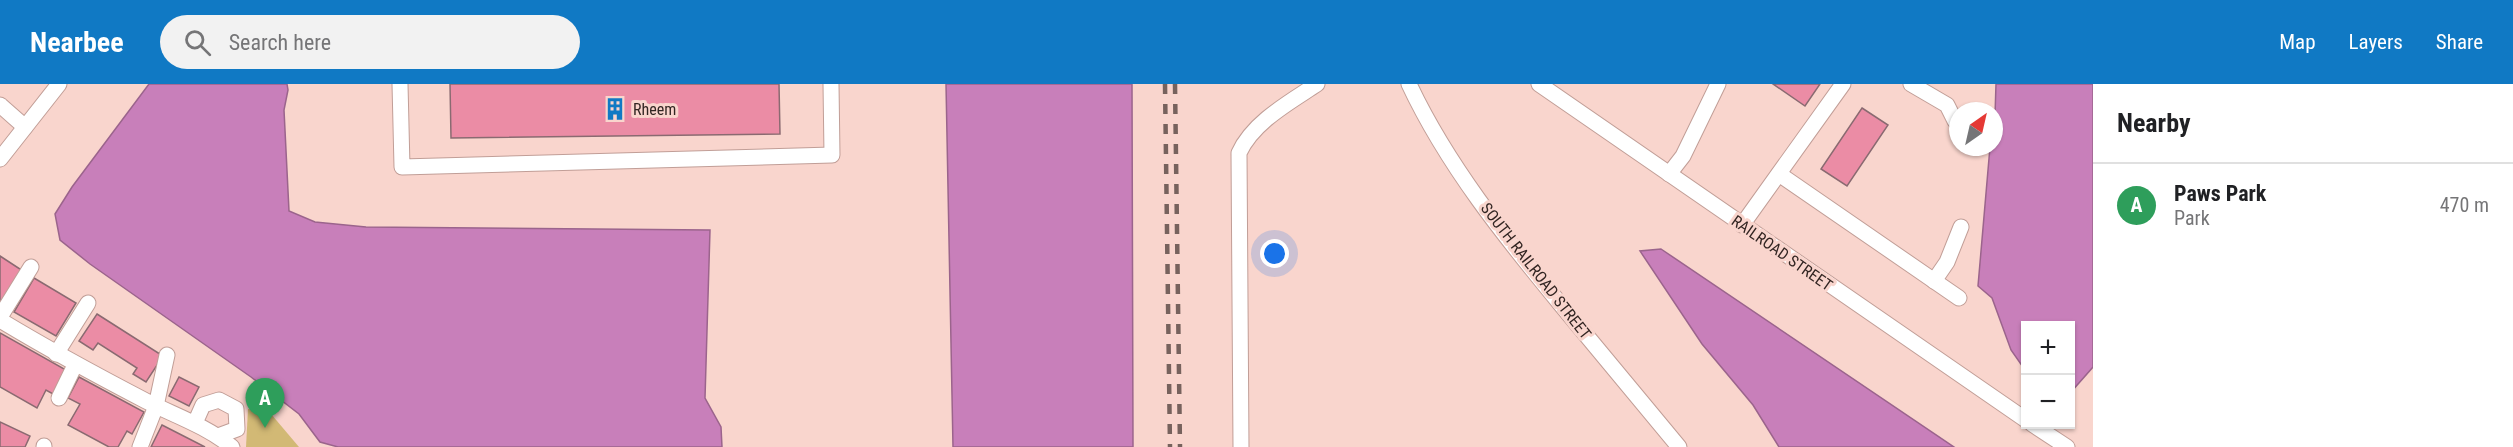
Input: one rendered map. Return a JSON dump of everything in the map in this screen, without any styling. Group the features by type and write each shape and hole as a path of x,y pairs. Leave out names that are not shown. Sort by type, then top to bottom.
{"street":[{"path":"0,159 59,84"},
{"path":"400,84 402,167 832,155 831,84"},
{"path":"1241,447 1239,153 1245,139 1261,124 1317,84"},
{"name":"SOUTH RAILROAD STREET","path":"1409,84 1418,103 1461,172 1500,229 1679,447"},
{"name":"RAILROAD STREET","path":"1539,84 2021,417"},
{"path":"1669,174 1683,156 1718,84"},
{"path":"1742,225 1843,84"},
{"path":"1911,84 1947,105 1949,109"},
{"path":"0,105 25,127"},
{"path":"1779,174 1959,298"},
{"path":"1934,281 1947,262 1961,227"},
{"path":"31,267 0,318 75,365 195,423 232,447"},
{"path":"56,354 88,303"},
{"path":"140,447 156,406 167,355"},
{"path":"59,398 75,365"},
{"path":"195,423 203,405 219,400 236,409 237,429 218,436"},
{"path":"2040,429 2067,447"}],"shaded area":[{"path":"149,84 287,84 284,110 289,211 315,222 366,227 710,230 705,398 721,427 722,447 338,447 320,442 299,414 60,240 55,214 72,187"},
{"path":"946,84 1132,84 1133,447 953,447"},
{"path":"1996,84 2093,84 2093,367 2075,387 2075,321 2021,321 2021,364 2011,350 1992,298 1978,286 1989,156 2003,156 2003,102 1995,102"},
{"path":"1661,249 1954,447 1779,447 1753,405 1702,344 1640,251"},
{"path":"266,408 299,447 246,447 248,409"}],"building":[{"name":"Rheem","path":"450,84 779,84 780,134 451,138"},
{"path":"1773,84 1820,84 1805,106"},
{"path":"1862,108 1888,125 1847,186 1821,169"},
{"path":"0,256 23,271 0,306"},
{"path":"34,278 76,303 56,336 14,312"},
{"path":"97,314 163,356 146,382 133,374 137,368 98,343 93,350 79,341"},
{"path":"0,333 66,370 53,394 46,390 37,408 0,387"},
{"path":"79,377 144,412 132,434 127,431 118,447 109,447 68,425 80,404 68,398"},
{"path":"179,377 199,387 189,406 169,396"},
{"path":"0,422 30,436 25,447 0,447"},
{"path":"162,425 205,447 151,447"}],"railway":[{"path":"1165,84 1170,447"},
{"path":"1175,84 1180,447"}],"place":[{"name":"Rheem","path":"615,109"},
{"name":"Paws Park","path":"265,428"}]}
